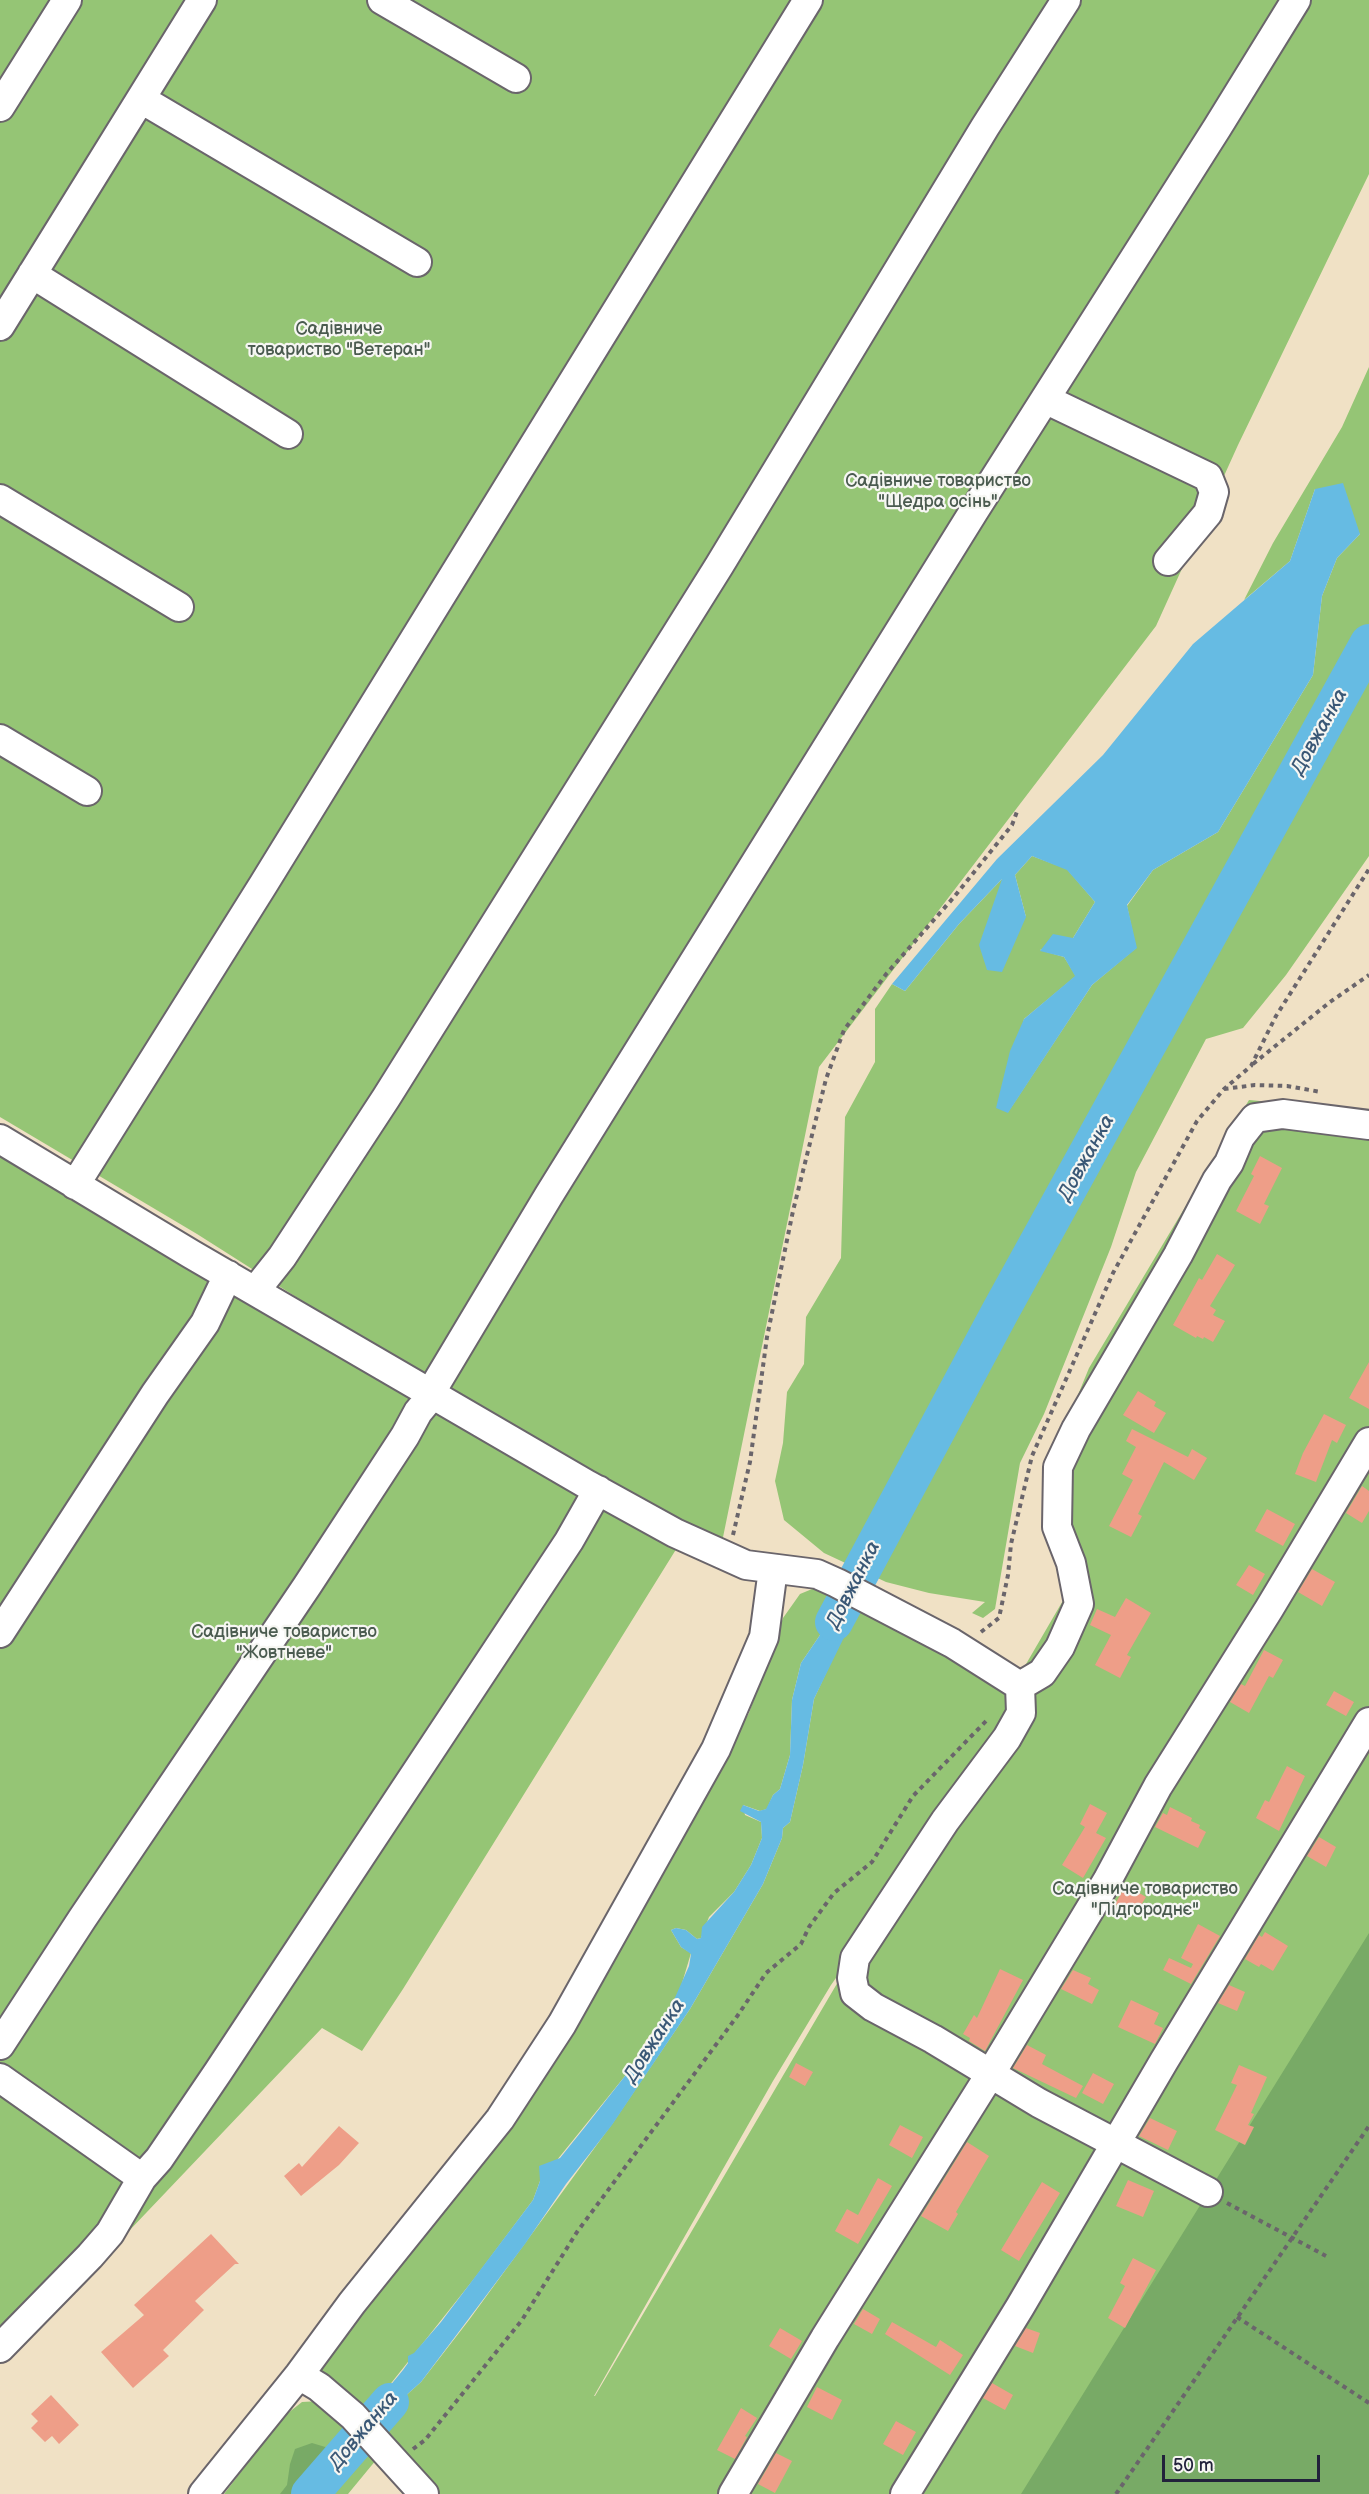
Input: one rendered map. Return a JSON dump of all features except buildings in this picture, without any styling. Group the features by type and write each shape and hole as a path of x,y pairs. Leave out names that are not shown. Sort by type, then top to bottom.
{"street":[{"path":"0,107 67,0"},
{"path":"0,326 202,0"},
{"path":"382,0 516,78"},
{"path":"75,1185 808,0"},
{"path":"255,1291 282,1257 387,1098 719,566 984,127 1066,0"},
{"path":"0,2045 82,1919 307,1586 418,1412 433,1394 437,1382 555,1185 1296,0"},
{"path":"141,99 417,262"},
{"path":"32,274 288,434"},
{"path":"1045,399 1208,477 1214,492 1208,513 1168,561"},
{"path":"0,500 179,607"},
{"path":"0,739 87,791"},
{"path":"1020,1686 1042,1673 1060,1647 1079,1604 1071,1563 1058,1527 1058,1467 1076,1429 1178,1255 1217,1180 1229,1163 1240,1137 1255,1118 1283,1114 1369,1125"},
{"path":"2,1145 75,1185 675,1533 746,1565 818,1575 837,1583 952,1643 1020,1686"},
{"path":"0,1633 123,1443 205,1323 228,1275"},
{"path":"733,2494 825,2337 991,2073 1107,1881 1158,1786 1269,1609 1369,1442"},
{"path":"0,2348 110,2233 142,2178 172,2140 569,1541 598,1490"},
{"path":"203,2494 500,2119 562,2024 716,1749 764,1637 774,1569"},
{"path":"1020,1686 1021,1713 1007,1738 945,1821 855,1958 852,1978 855,1993 873,2007 991,2073 1039,2103 1208,2192"},
{"path":"905,2494 1020,2307 1369,1722"},
{"path":"0,2078 142,2178"},
{"path":"299,2375 320,2387 353,2416 424,2494"}],"path":[{"path":"726,1556 737,1524 750,1461 767,1337 794,1211 826,1079 844,1030 887,973 954,897 1012,825 1018,809"},
{"path":"1251,1066 1276,1016 1369,869"},
{"path":"952,1643 982,1632 999,1618 1008,1575 1011,1544 1032,1456 1113,1273 1197,1120 1224,1089 1251,1066 1330,1002 1369,975"},
{"path":"387,2452 425,2440 522,2320 578,2232 738,2015 766,1973 801,1944 809,1927 834,1893 872,1862 913,1796 1020,1686"},
{"path":"1116,2494 1178,2407 1369,2126"},
{"path":"1208,2192 1326,2256"},
{"path":"1237,2317 1369,2403"}],"green space":[{"path":"0,0 1369,0 1369,174 1238,445 1156,626 819,1067 721,1547 633,1511 197,1234 0,1117"},
{"path":"1369,367 1369,856 1286,975 1243,1028 1206,1039 1136,1172 1111,1247 1044,1414 1020,1463 995,1609 983,1618 972,1613 985,1602 929,1593 886,1582 824,1553 784,1520 775,1481 783,1443 787,1392 804,1364 806,1317 841,1258 845,1117 875,1062 875,1009 892,984 905,991 959,924 1003,878 1026,917 1015,875 1032,856 1067,869 1095,902 1073,938 1040,950 1064,957 1076,976 1024,1019 1008,1112 1092,985 1136,948 1127,906 1153,870 1218,832 1313,675 1322,596 1337,558 1360,534 1315,489 1290,561 1244,600 1273,543 1342,427"},
{"name":"Садівниче товариство \"Підгороднє\"","path":"1249,1100 1369,1111 1369,1960 1027,2494 438,2494 374,2424 421,2382 612,2124 690,2009 763,1884 782,1838 783,1828 790,1822 803,1765 814,1699 831,1662 850,1605 1015,1683 1079,1573 1052,1458 1089,1368","holes":["862,1941 595,2396 773,2081 831,1985"]},
{"name":"Садівниче товариство \"Жовтневе\"","path":"0,1144 680,1543 403,1989 362,2051 322,2028 88,2274 0,2362"},
{"path":"817,1587 843,1602 836,1604 820,1635 801,1663 792,1700 790,1755 780,1789 773,1795 767,1809 760,1811 743,1805 745,1815 761,1822 762,1838 751,1865 734,1892 709,1917 701,1938 697,1939 686,1930 676,1928 671,1930 681,1947 691,1953 680,1990 664,2018 647,2039 625,2076 540,2181 533,2200 477,2275 365,2416 321,2381 321,2368 594,1995 749,1713 783,1618 800,1594"},
{"path":"1369,1933 1369,2494 1021,2494"},
{"path":"320,2401 381,2454 348,2494 224,2494 283,2417 302,2402"},
{"path":"348,2439 364,2448 362,2463 348,2469 332,2494 280,2494 287,2485 295,2449 312,2443 332,2449"}],"water":[{"path":"1343,483 1360,534 1337,558 1322,596 1313,675 1218,832 1153,870 1127,905 1137,948 1092,985 1008,1113 996,1108 1010,1051 1024,1019 1075,976 1064,957 1040,951 1053,934 1073,938 1095,902 1067,870 1032,856 1015,875 1026,917 1002,972 987,970 979,945 1002,879 959,924 905,991 892,984 997,859 1103,755 1193,644 1290,561 1315,489"},
{"path":"838,1598 850,1605 848,1614 851,1623 814,1699 803,1765 790,1822 783,1828 782,1838 763,1884 690,2009 612,2125 421,2382 374,2424 365,2416 403,2370 408,2363 408,2356 414,2353 441,2322 533,2200 540,2181 539,2166 560,2158 625,2076 673,2002 689,1966 691,1954 681,1947 671,1930 676,1928 686,1930 697,1939 701,1938 702,1927 734,1892 751,1865 762,1838 761,1822 740,1811 743,1805 759,1811 766,1809 773,1795 780,1789 790,1755 792,1700 801,1663 820,1635"}],"waterway":[{"name":"Довжанка","path":"834,1622 1000,1312 1369,643"},
{"name":"Довжанка","path":"310,2494 390,2402"}],"park label":[{"name":"Садівниче товариство \"Ветеран\"","path":"339,339"},
{"name":"Садівниче товариство \"Щедра осінь\"","path":"938,491"}]}
